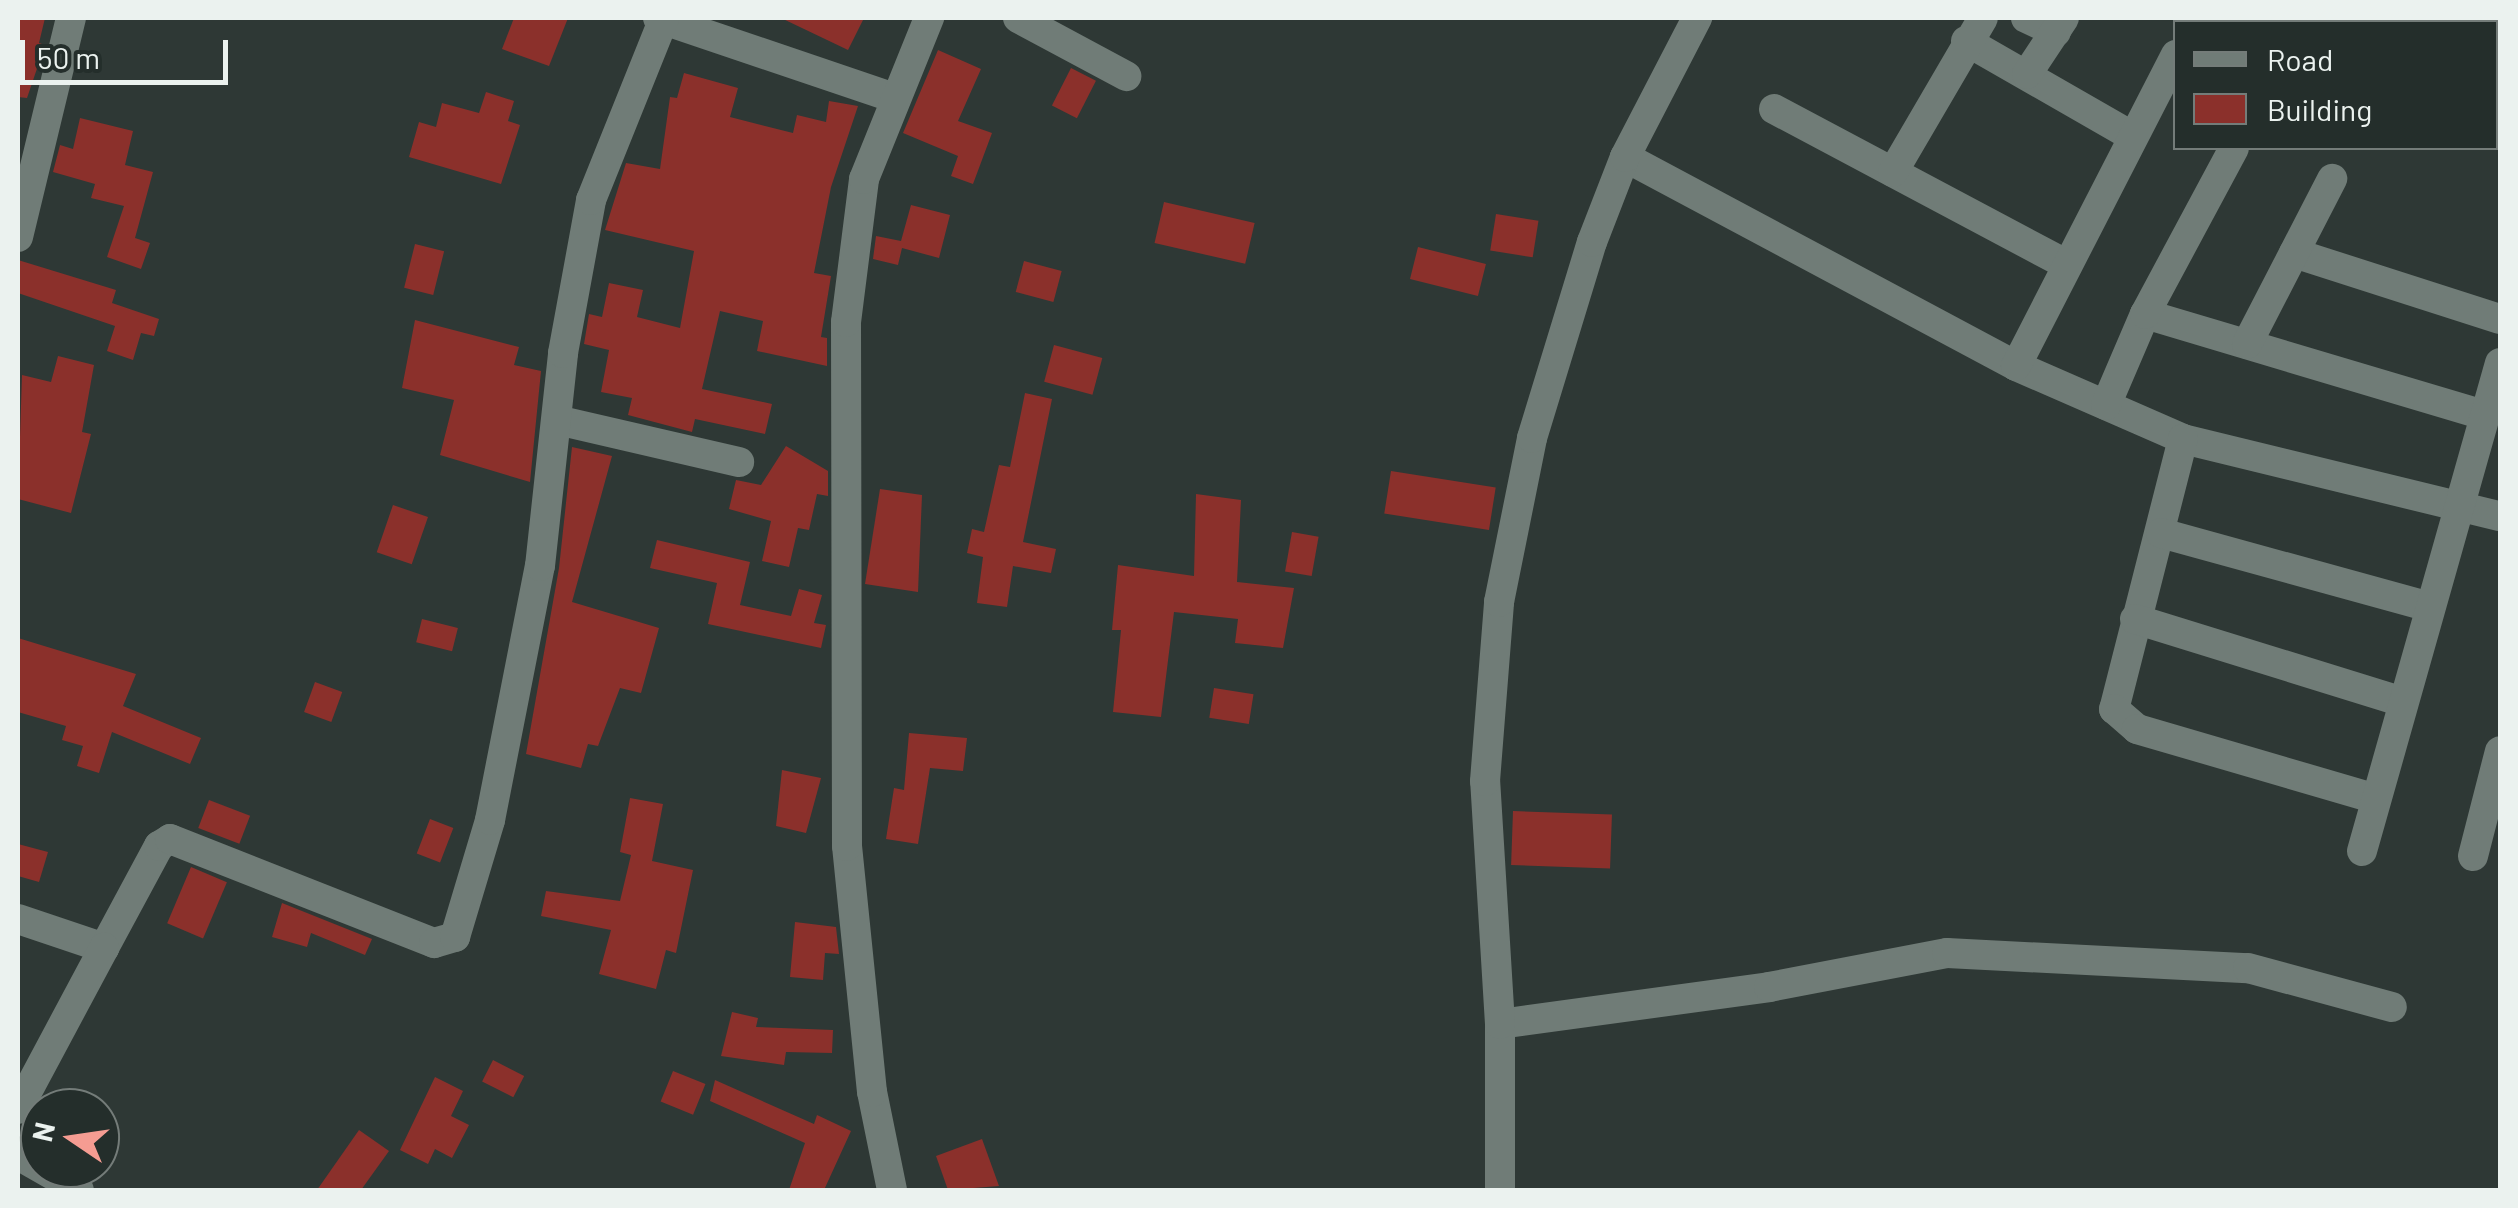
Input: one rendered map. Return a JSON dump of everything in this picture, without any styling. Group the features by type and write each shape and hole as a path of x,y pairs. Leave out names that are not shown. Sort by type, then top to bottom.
{"street":[{"path":"18,237 71,18"},
{"path":"18,1108 160,846 170,840 434,942 452,940 490,820 540,566 570,304 591,200 662,18 894,98"},
{"path":"892,1190 872,1092 847,846 846,322 864,178 930,18"},
{"path":"1018,18 1126,76"},
{"path":"1500,1190 1500,1024 1485,781 1499,602 1532,438 1625,157 1696,18"},
{"path":"2026,18 2060,25 2027,74"},
{"path":"1893,172 1975,29 2027,74 2132,136"},
{"path":"2016,366 2173,61"},
{"path":"1774,109 2068,265"},
{"path":"2106,405 2144,314 2233,150"},
{"path":"1625,157 2016,366 2183,439 2456,502 2500,516"},
{"path":"2247,344 2332,179"},
{"path":"2294,253 2500,319"},
{"path":"2144,314 2484,415"},
{"path":"2362,851 2456,502 2500,363"},
{"path":"558,420 739,462"},
{"path":"2183,439 2114,709 2123,722 2376,799"},
{"path":"2161,533 2429,608"},
{"path":"2135,619 2403,702"},
{"path":"2473,856 2500,751"},
{"path":"18,919 104,948"},
{"path":"1500,1024 1769,987 1948,953 2248,968 2392,1007"},
{"path":"18,1155 79,1190"}],"building":[{"path":"18,18 45,18 39,43 45,45 27,98 18,97"},
{"path":"514,18 568,18 549,66 502,49"},
{"path":"781,18 864,18 848,50"},
{"path":"938,50 981,69 958,121 992,133 973,184 951,176 958,156 903,133"},
{"path":"1071,68 1096,81 1077,118 1052,105"},
{"path":"684,73 738,88 730,117 793,133 797,115 826,122 829,101 858,106 831,187 814,273 831,276 821,337 827,338 827,366 757,351 763,321 720,311 702,389 772,404 765,434 695,419 692,432 628,415 632,398 601,392 609,350 584,344 589,314 602,317 609,283 643,290 637,317 680,328 694,251 605,230 626,163 660,169 670,97 677,98"},
{"path":"486,92 514,101 508,121 520,125 501,184 409,157 419,122 436,127 442,103 479,113"},
{"path":"80,118 133,131 125,165 153,172 135,238 150,243 141,269 107,257 124,206 91,198 95,184 53,172 60,145 73,149"},
{"path":"1164,202 1255,223 1245,264 1155,243"},
{"path":"911,205 950,215 939,258 902,248 898,265 873,259 876,236 901,241"},
{"path":"1496,214 1538,221 1533,257 1490,251"},
{"path":"415,244 444,251 433,295 404,288"},
{"path":"1418,247 1486,264 1478,296 1410,279"},
{"path":"18,260 116,290 112,303 159,319 154,336 141,333 133,360 107,351 115,326 18,293"},
{"path":"1024,261 1062,271 1053,302 1016,292"},
{"path":"415,320 519,347 514,365 541,371 530,482 440,455 454,400 402,388"},
{"path":"1054,345 1102,358 1092,395 1044,382"},
{"path":"58,356 94,365 82,432 91,434 71,513 18,499 22,375 51,382"},
{"path":"1025,393 1052,399 1023,542 1056,549 1051,573 1013,566 1007,607 977,603 983,557 967,553 972,529 984,532 999,465 1010,467"},
{"path":"786,446 828,471 828,496 817,494 809,530 798,528 789,567 762,561 771,521 729,509 736,480 761,485"},
{"path":"572,447 612,456 572,602 659,628 641,693 620,688 598,746 588,744 581,768 526,754 559,568"},
{"path":"1391,471 1496,488 1489,530 1384,513"},
{"path":"880,489 922,495 918,592 865,584"},
{"path":"1196,494 1241,500 1237,582 1294,588 1283,648 1235,643 1238,619 1174,612 1161,717 1113,712 1121,630 1112,630 1118,565 1194,576"},
{"path":"393,505 428,517 412,564 377,552"},
{"path":"1292,532 1319,537 1312,576 1285,571"},
{"path":"657,540 750,562 740,605 791,616 799,589 822,595 814,623 826,625 821,648 708,624 717,583 650,568"},
{"path":"422,619 458,628 452,651 416,642"},
{"path":"18,638 136,674 123,706 201,738 190,764 112,732 99,773 77,766 83,746 62,740 66,726 18,712"},
{"path":"315,682 342,692 331,722 304,712"},
{"path":"1214,688 1254,694 1249,724 1209,718"},
{"path":"909,733 967,738 963,771 930,768 918,844 886,839 894,788 904,790"},
{"path":"782,770 821,778 806,833 776,826"},
{"path":"630,798 663,804 652,861 693,870 676,953 666,950 656,989 599,974 611,930 541,916 546,891 620,901 631,855 620,852"},
{"path":"209,800 250,816 239,844 198,828"},
{"path":"1513,811 1612,814 1610,868 1511,865"},
{"path":"430,819 453,828 440,863 417,854"},
{"path":"18,844 48,852 39,882 18,876"},
{"path":"191,867 227,882 203,938 167,923"},
{"path":"282,903 372,939 365,955 311,933 307,947 272,937"},
{"path":"795,922 836,927 839,954 825,953 823,980 790,977"},
{"path":"732,1012 758,1018 756,1027 833,1030 832,1053 786,1052 784,1065 721,1056"},
{"path":"493,1060 524,1076 513,1097 482,1081"},
{"path":"673,1071 705,1084 693,1115 661,1102"},
{"path":"435,1077 463,1091 451,1116 469,1125 452,1158 435,1149 428,1164 400,1150"},
{"path":"715,1080 814,1124 817,1115 851,1131 824,1190 789,1190 805,1143 710,1101"},
{"path":"359,1130 389,1151 361,1190 317,1190"},
{"path":"982,1139 999,1186 948,1190 936,1156"}]}
